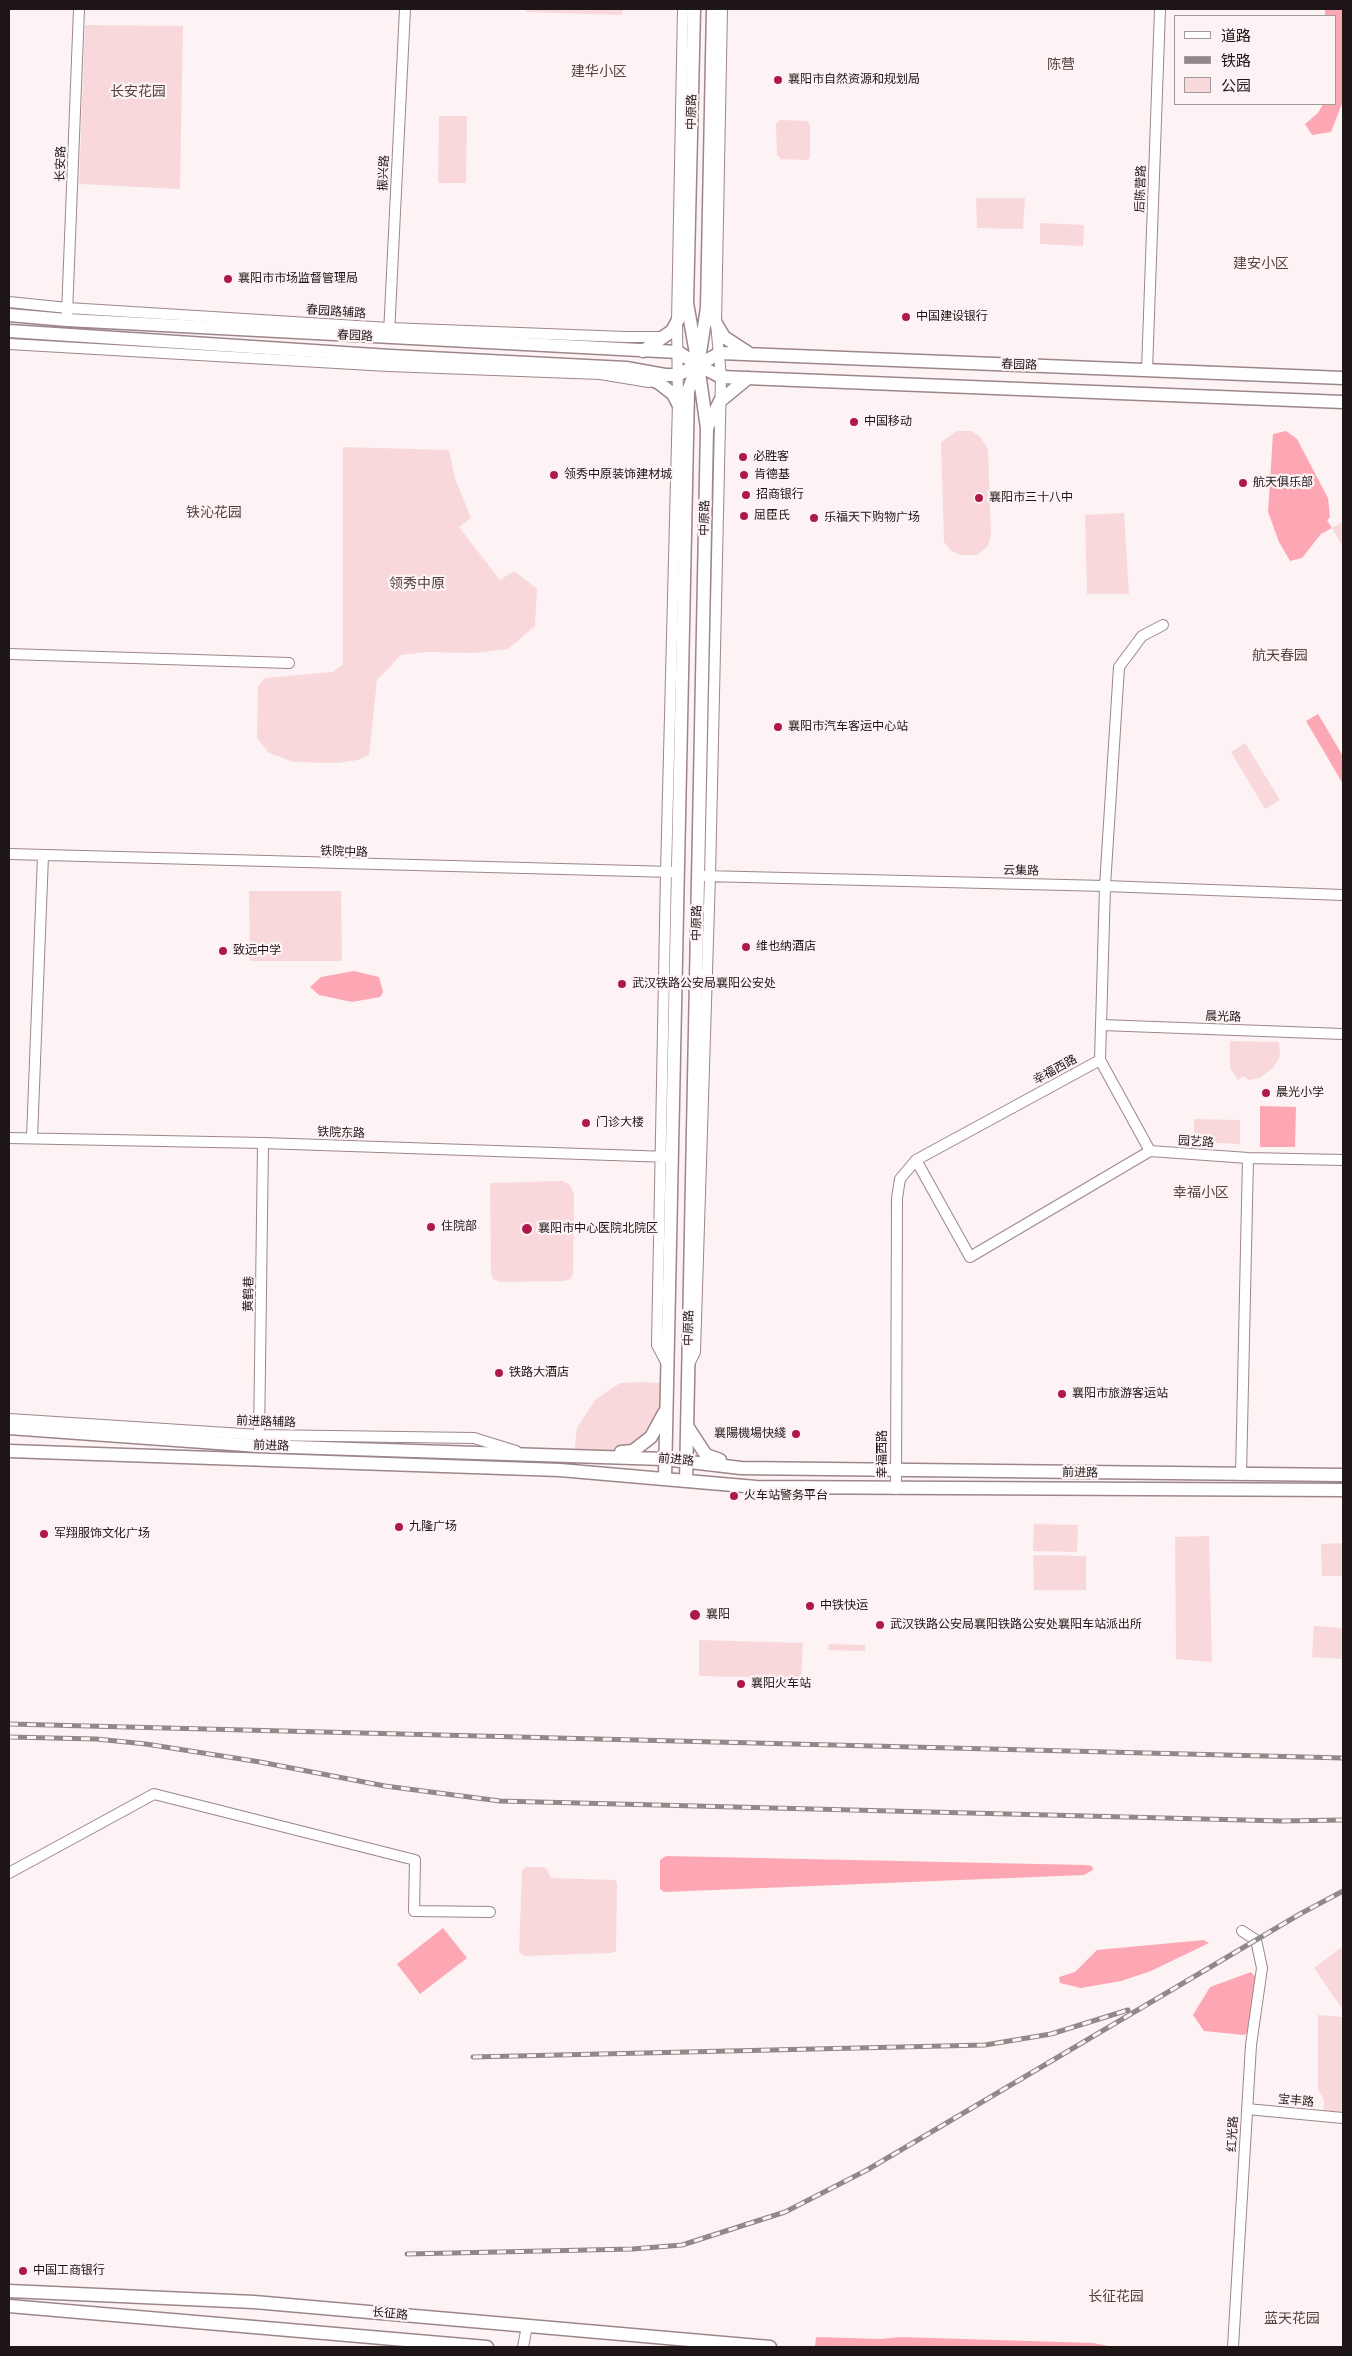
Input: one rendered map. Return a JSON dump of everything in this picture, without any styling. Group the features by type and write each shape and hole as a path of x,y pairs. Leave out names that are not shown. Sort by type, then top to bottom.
{"main road":[{"name":"中原路","path":"686,1481 704,876 707,428 688,303 694,9"},
{"name":"中原路","path":"665,1479 667,1157 679,873 688,391 698,365 707,308 713,9"},
{"path":"643,350 672,331 688,303"},
{"path":"707,308 724,337 750,354"},
{"name":"春园路","path":"9,315 67,314 678,352 721,377 1343,402"},
{"name":"春园路","path":"9,331 390,356 626,368 677,375"},
{"name":"春园路","path":"720,353 1343,378"},
{"path":"677,375 720,353"},
{"path":"626,368 659,384 674,394 688,422"},
{"path":"707,428 720,401 748,378"},
{"path":"591,1455 633,1451 651,1437 666,1411"},
{"path":"687,1426 706,1455 742,1468"},
{"name":"前进路","path":"9,1428 591,1455 664,1459 742,1468 1343,1475"},
{"name":"前进路","path":"9,1451 560,1470 756,1487 1343,1490"},
{"name":"长征路","path":"9,2291 254,2302 770,2347"},
{"name":"长征路","path":"9,2306 487,2347"}],"street":[{"name":"长安路","path":"67,314 79,9"},
{"name":"振兴路","path":"389,333 405,9"},
{"path":"667,1157 666,872 678,402 677,322 683,9"},
{"path":"704,876 721,377 716,323 722,9"},
{"name":"后陈营路","path":"1147,370 1160,9"},
{"path":"9,302 67,314"},
{"path":"389,333 663,337"},
{"path":"9,344 388,366 600,374 659,384"},
{"path":"916,1160 970,1257 1150,1151 1100,1060 1105,886 1119,667 1142,636 1163,625"},
{"path":"9,654 289,663"},
{"name":"铁院中路","path":"9,854 679,873"},
{"path":"32,1138 43,856"},
{"name":"云集路","path":"704,876 1105,886 1343,895"},
{"name":"晨光路","path":"1101,1025 1343,1034"},
{"name":"幸福西路","path":"896,1489 897,1198 900,1179 916,1160 1100,1060"},
{"name":"铁院东路","path":"9,1138 263,1143 667,1157"},
{"name":"黄鹤巷","path":"259,1440 263,1143"},
{"name":"园艺路","path":"1150,1151 1248,1158 1343,1160"},
{"path":"1241,1475 1248,1158"},
{"name":"前进路辅路","path":"9,1419 259,1440"},
{"path":"9,1873 154,1794 414,1860 414,1911 490,1912"},
{"name":"红光路","path":"1233,2347 1251,2044 1262,1968 1256,1940 1242,1931"},
{"name":"宝丰路","path":"1247,2109 1343,2118"},
{"path":"524,2347 527,2326"}],"green space":[{"path":"526,9 623,9 622,15 526,12"},
{"path":"85,25 183,26 180,189 79,184"},
{"path":"439,116 467,116 466,183 438,183"},
{"path":"780,120 807,121 810,125 810,157 808,160 781,159 777,155 776,124"},
{"path":"976,198 1025,198 1023,229 977,228"},
{"path":"1040,223 1084,225 1083,246 1040,244"},
{"path":"957,431 972,431 980,437 988,449 991,536 987,547 977,555 960,555 950,550 944,542 941,442"},
{"path":"343,447 449,450 455,478 471,518 459,527 500,580 514,571 537,589 535,626 508,649 474,653 427,652 401,655 377,680 369,755 358,760 337,763 294,762 269,753 257,738 258,686 265,678 333,672 343,664"},
{"path":"1124,513 1129,594 1087,594 1085,515"},
{"path":"1343,521 1343,547 1332,528"},
{"path":"1245,743 1280,800 1265,809 1231,752"},
{"path":"249,891 341,891 342,961 250,961"},
{"path":"1230,1041 1279,1042 1280,1056 1273,1068 1260,1078 1249,1080 1243,1076 1238,1080 1230,1068"},
{"path":"1194,1119 1240,1120 1240,1144 1194,1142"},
{"path":"562,1181 570,1185 574,1194 573,1274 570,1279 564,1281 500,1282 493,1279 491,1274 490,1183"},
{"path":"645,1382 666,1384 666,1411 633,1451 574,1455 577,1428 595,1400 620,1383"},
{"path":"1034,1524 1078,1525 1077,1552 1033,1551"},
{"path":"1209,1536 1212,1662 1176,1659 1175,1537"},
{"path":"1343,1543 1343,1576 1322,1576 1321,1544"},
{"path":"1033,1555 1086,1556 1086,1590 1034,1590"},
{"path":"1314,1626 1343,1628 1343,1659 1312,1657"},
{"path":"699,1640 803,1643 801,1678 699,1676"},
{"path":"829,1644 865,1645 865,1651 828,1650"},
{"path":"525,1867 543,1867 547,1869 551,1878 615,1880 617,1883 616,1951 612,1953 524,1956 519,1952 522,1871"},
{"path":"1343,1946 1343,2010 1314,1968"},
{"path":"1318,2015 1343,2017 1343,2118 1323,2116 1324,2100 1318,2089"}],"shaded area":[{"path":"1325,9 1343,9 1343,101 1331,132 1312,135 1305,124 1318,113 1322,105 1337,105 1337,15 1325,15"},
{"path":"1286,431 1297,439 1328,498 1330,517 1327,520 1332,528 1321,534 1302,558 1290,561 1279,542 1268,512 1273,434"},
{"path":"1318,714 1343,756 1343,784 1306,721"},
{"path":"354,971 379,977 383,992 380,997 352,1002 319,995 310,987 321,977"},
{"path":"1260,1106 1296,1107 1295,1147 1260,1147"},
{"path":"666,1856 1085,1865 1092,1866 1093,1870 1084,1875 664,1892 660,1889 660,1860"},
{"path":"443,1928 467,1958 420,1994 397,1964"},
{"path":"1204,1940 1209,1943 1151,1971 1121,1981 1081,1988 1060,1983 1059,1977 1075,1972 1097,1950"},
{"path":"1251,1972 1256,1977 1250,2032 1244,2035 1204,2031 1193,2015 1210,1987"},
{"path":"816,2337 881,2339 900,2337 1093,2343 1114,2347 830,2347 815,2346"}],"railway":[{"path":"9,1724 1343,1758"},
{"path":"9,1737 96,1739 146,1744 260,1762 385,1786 500,1801 1282,1821 1343,1820"},
{"path":"407,2254 632,2249 682,2245 785,2212 867,2170 1300,1914 1343,1891"},
{"path":"473,2057 985,2045 1051,2034 1128,2010"}],"place":[{"name":"襄阳市自然资源和规划局","path":"778,80"},
{"name":"襄阳市市场监督管理局","path":"228,279"},
{"name":"中国建设银行","path":"906,317"},
{"name":"中国移动","path":"854,422"},
{"name":"必胜客","path":"743,457"},
{"name":"领秀中原装饰建材城","path":"554,475"},
{"name":"肯德基","path":"744,475"},
{"name":"航天俱乐部","path":"1243,483"},
{"name":"招商银行","path":"746,495"},
{"name":"襄阳市三十八中","path":"979,498"},
{"name":"屈臣氏","path":"744,516"},
{"name":"乐福天下购物广场","path":"814,518"},
{"name":"襄阳市汽车客运中心站","path":"778,727"},
{"name":"维也纳酒店","path":"746,947"},
{"name":"致远中学","path":"223,951"},
{"name":"武汉铁路公安局襄阳公安处","path":"622,984"},
{"name":"晨光小学","path":"1266,1093"},
{"name":"门诊大楼","path":"586,1123"},
{"name":"住院部","path":"431,1227"},
{"name":"襄阳市中心医院北院区","path":"527,1229"},
{"name":"铁路大酒店","path":"499,1373"},
{"name":"襄阳市旅游客运站","path":"1062,1394"},
{"name":"襄陽機場快綫","path":"796,1434"},
{"name":"火车站警务平台","path":"734,1496"},
{"name":"九隆广场","path":"399,1527"},
{"name":"军翔服饰文化广场","path":"44,1534"},
{"name":"中铁快运","path":"810,1606"},
{"name":"襄阳","path":"695,1615"},
{"name":"武汉铁路公安局襄阳铁路公安处襄阳车站派出所","path":"880,1625"},
{"name":"襄阳火车站","path":"741,1684"},
{"name":"中国工商银行","path":"23,2271"}],"district":[{"name":"陈营","path":"1061,65"},
{"name":"建华小区","path":"599,72"},
{"name":"长安花园","path":"138,92"},
{"name":"建安小区","path":"1261,264"},
{"name":"铁沁花园","path":"214,513"},
{"name":"领秀中原","path":"417,584"},
{"name":"航天春园","path":"1280,656"},
{"name":"幸福小区","path":"1201,1193"},
{"name":"长征花园","path":"1116,2297"},
{"name":"蓝天花园","path":"1292,2319"}]}
